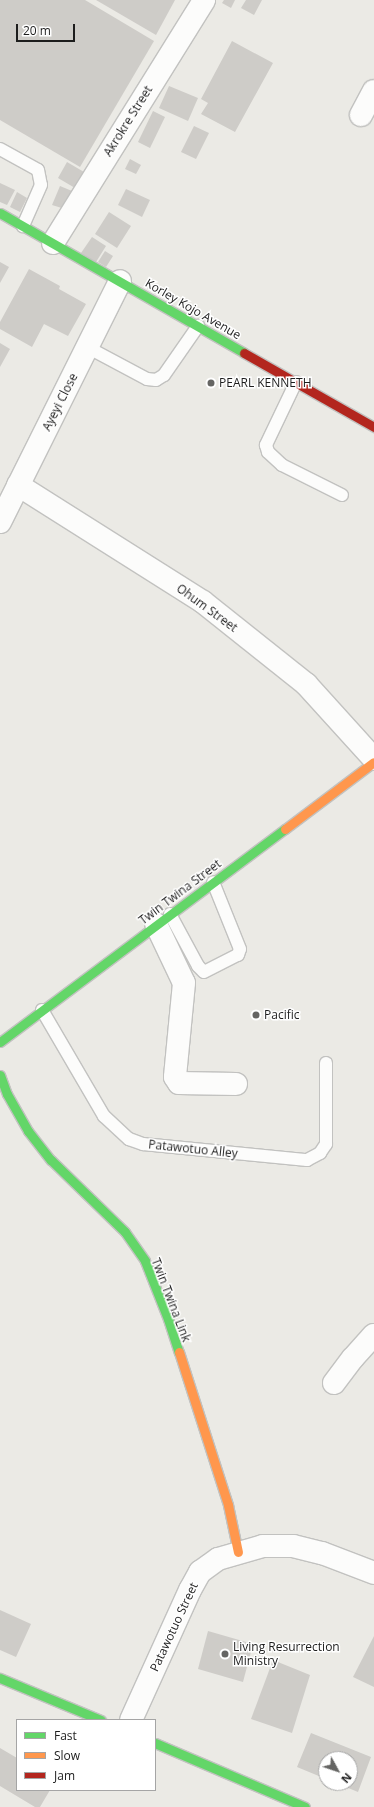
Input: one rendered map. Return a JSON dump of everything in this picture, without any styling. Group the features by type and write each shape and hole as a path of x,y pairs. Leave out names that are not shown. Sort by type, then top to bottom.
{"street":[{"name":"Akrokre Street","path":"52,243 204,0"},
{"path":"361,115 374,92"},
{"name":"Korley Kojo Avenue","path":"0,213 374,427"},
{"name":"Ayeyi Close","path":"0,522 120,281"},
{"name":"Ohum Street","path":"18,485 203,602 306,684 374,760"},
{"name":"Twin Twina Street","path":"0,1042 374,760"},
{"path":"163,919 184,983 175,1077 179,1084 236,1084"},
{"name":"Twin Twina Link","path":"0,1075 7,1094 28,1131 67,1176 125,1232 145,1261 168,1319 228,1505 238,1552"},
{"path":"334,1383 352,1358 374,1335"},
{"name":"Patawotuo Street","path":"131,1719 190,1590 200,1572 218,1559 263,1546 293,1546 322,1553 374,1572"},
{"path":"0,1678 99,1719"},
{"path":"156,1743 305,1807"}],"lane":[{"path":"0,149 38,170 40,185 23,226"},
{"path":"87,347 147,379 156,380 164,375 198,326"},
{"path":"296,382 266,445 268,452 282,465 342,495"},
{"path":"163,919 204,972 238,955 240,949 213,882"},
{"name":"Patawotuo Alley","path":"42,1010 104,1116 129,1139 143,1144 307,1160 320,1153 326,1144 326,1063"}],"building":[{"path":"0,0 85,0 154,41 80,167 0,120"},
{"path":"96,0 175,0 156,35"},
{"path":"224,0 235,0 231,8 222,3"},
{"path":"246,0 262,0 254,15 241,8"},
{"path":"232,41 273,63 235,132 201,114 208,103 201,99"},
{"path":"169,86 198,98 188,121 159,108"},
{"path":"153,111 165,117 150,148 138,142"},
{"path":"194,126 209,133 196,159 181,152"},
{"path":"130,159 141,165 136,174 125,169"},
{"path":"67,162 84,172 75,188 58,178"},
{"path":"0,183 15,190 7,205 0,202"},
{"path":"60,186 72,191 65,209 52,205"},
{"path":"126,189 150,200 142,217 118,205"},
{"path":"17,192 27,198 20,212 10,207"},
{"path":"109,212 131,226 117,248 95,234"},
{"path":"92,237 106,246 96,262 81,253"},
{"path":"105,251 113,256 106,267 98,262"},
{"path":"0,262 9,267 0,283"},
{"path":"29,269 60,286 59,289 86,304 68,336 44,324 32,347 0,329 0,322"},
{"path":"0,343 10,349 0,367"},
{"path":"0,1610 31,1624 16,1657 0,1650"},
{"path":"208,1631 253,1644 243,1682 198,1669"},
{"path":"374,1636 374,1687 353,1677"},
{"path":"273,1660 310,1675 292,1733 251,1719"},
{"path":"311,1733 356,1751 318,1751 318,1776 297,1767"},
{"path":"0,1748 16,1757 16,1791 49,1791 40,1807 35,1807 0,1786"},
{"path":"358,1752 371,1757 358,1792 356,1791 358,1791"}],"traffic: fast":[{"path":"0,213 244,353"},
{"path":"0,1042 285,829"},
{"path":"0,1075 7,1094 28,1131 51,1160 125,1232 145,1261 168,1319 179,1352"},
{"path":"0,1678 99,1719"},
{"path":"156,1743 305,1807"}],"traffic: slow":[{"path":"285,829 374,762"},
{"path":"179,1352 228,1505 238,1552"}],"traffic: jam":[{"path":"244,353 374,427"}],"place":[{"name":"PEARL KENNETH","path":"211,383"},
{"name":"Pacific","path":"256,1015"},
{"name":"Living Resurrection Ministry","path":"225,1654"}]}
